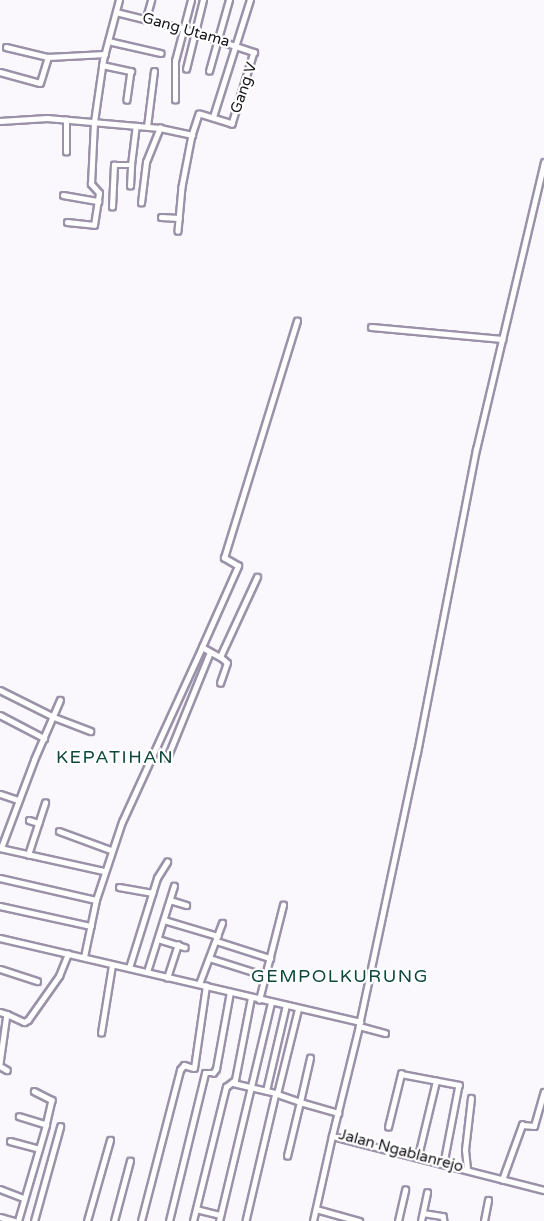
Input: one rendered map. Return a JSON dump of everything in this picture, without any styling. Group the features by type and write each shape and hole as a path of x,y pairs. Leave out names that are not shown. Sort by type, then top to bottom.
{"street":[{"path":"67,222 94,225 98,190 91,184 94,122 102,65 119,0"},
{"path":"146,18 151,0"},
{"path":"175,100 175,61 191,0"},
{"path":"186,69 203,0"},
{"path":"209,71 230,0"},
{"path":"178,231 192,135 198,115 213,117 250,0"},
{"name":"Gang Utama","path":"116,12 196,32 254,52"},
{"path":"108,41 161,53"},
{"path":"6,46 48,57 105,54"},
{"name":"Gang V","path":"213,117 232,124 254,52"},
{"path":"0,72 40,83 48,57"},
{"path":"102,65 131,70 127,100"},
{"path":"147,127 154,71"},
{"path":"0,121 47,118 147,127 192,135"},
{"path":"66,120 66,152"},
{"path":"130,186 136,126"},
{"path":"141,203 146,162 160,129"},
{"name":"Jalan Ngablanrejo","path":"544,162 460,525 417,752 360,1024 332,1136 418,1156 544,1190"},
{"path":"112,207 114,165 131,165"},
{"path":"63,195 98,201"},
{"path":"161,217 179,218"},
{"path":"84,957 96,900 111,850 238,566 224,558 297,321"},
{"path":"371,327 502,339"},
{"path":"220,657 257,578"},
{"path":"202,647 227,663 220,683"},
{"path":"167,758 210,652"},
{"path":"0,690 54,717 90,731"},
{"path":"60,700 18,800 1,848 104,871"},
{"path":"0,715 44,738"},
{"path":"166,729 176,734"},
{"path":"0,794 18,800"},
{"path":"28,855 45,803"},
{"path":"29,820 39,823"},
{"path":"59,831 111,850"},
{"path":"129,968 152,893 166,862"},
{"path":"0,878 96,900"},
{"path":"147,972 174,886"},
{"path":"119,887 152,893"},
{"path":"170,900 186,905"},
{"path":"259,1000 283,905"},
{"path":"0,906 91,926"},
{"path":"164,920 270,958"},
{"path":"199,984 222,923"},
{"path":"0,938 286,1005 360,1024 385,1033"},
{"path":"158,939 185,947"},
{"path":"167,978 178,945"},
{"path":"0,1012 24,1022 28,1020 59,976 68,954"},
{"path":"209,958 266,976"},
{"path":"101,1033 112,964"},
{"path":"0,969 37,981"},
{"path":"194,1068 206,986"},
{"path":"141,1221 180,1070 184,1065 206,1073 213,1073 216,1069 230,993"},
{"path":"193,1221 226,1087 232,1083 251,998"},
{"path":"196,1209 220,1218 253,1088 271,1002"},
{"path":"266,1091 286,1005"},
{"path":"246,1221 298,1009"},
{"path":"7,1014 0,1065 7,1070"},
{"path":"286,1156 310,1058"},
{"path":"169,1221 206,1073"},
{"path":"388,1127 401,1074 460,1086 444,1163"},
{"path":"418,1156 436,1081"},
{"path":"232,1083 338,1113"},
{"path":"0,1217 16,1221 46,1125 52,1100 34,1091"},
{"path":"502,1180 522,1125 534,1126 544,1092"},
{"path":"467,1169 465,1150 471,1098"},
{"path":"19,1117 46,1125"},
{"path":"34,1221 60,1127"},
{"path":"313,1221 332,1136"},
{"path":"87,1221 110,1140"},
{"path":"9,1141 39,1149"},
{"path":"114,1221 130,1161"},
{"path":"0,1189 24,1198"},
{"path":"398,1221 405,1190"},
{"path":"421,1221 427,1193"},
{"path":"484,1221 488,1200"},
{"path":"316,1209 359,1221"},
{"path":"423,1213 443,1216 444,1221"}],"district":[{"name":"KEPATIHAN","path":"115,757"},
{"name":"GEMPOLKURUNG","path":"340,976"}]}
